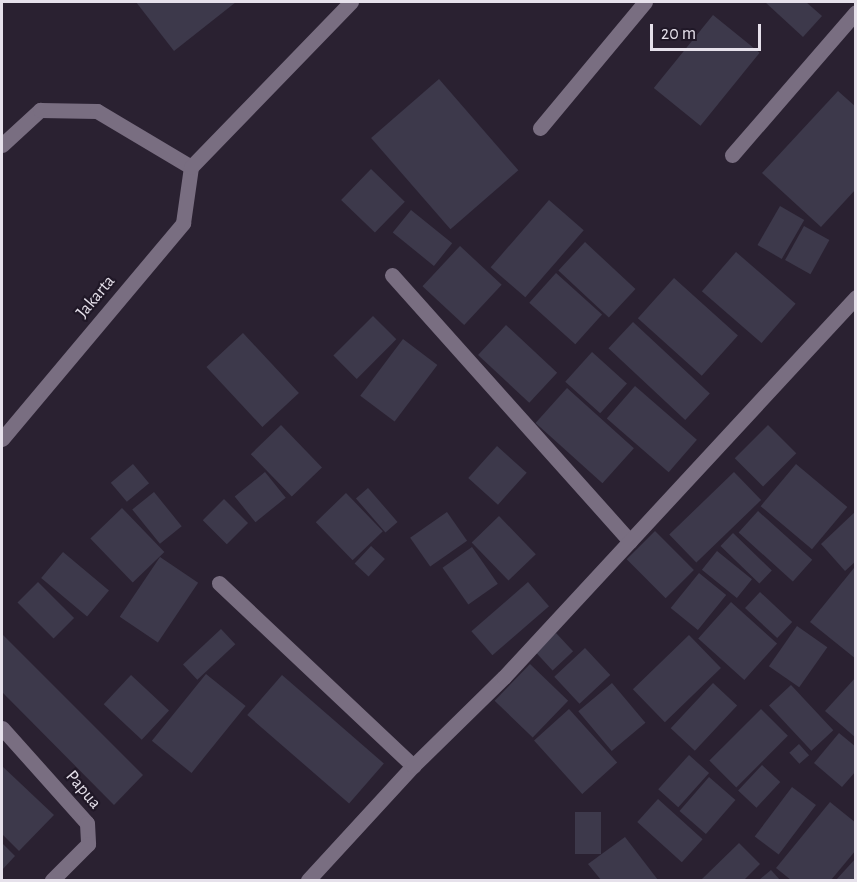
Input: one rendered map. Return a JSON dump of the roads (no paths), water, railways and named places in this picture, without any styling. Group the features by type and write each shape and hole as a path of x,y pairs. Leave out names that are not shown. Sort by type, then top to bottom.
{"street":[{"path":"3,140 40,110 97,111 191,167 351,2"},
{"path":"540,128 645,2"},
{"path":"732,155 855,12"},
{"name":"Jakarta","path":"2,439 183,223 191,167"},
{"path":"392,275 630,541"},
{"path":"308,880 413,766 504,677 855,297"},
{"path":"219,583 413,766"},
{"name":"Papua","path":"2,728 87,823 88,844 52,880"}]}
